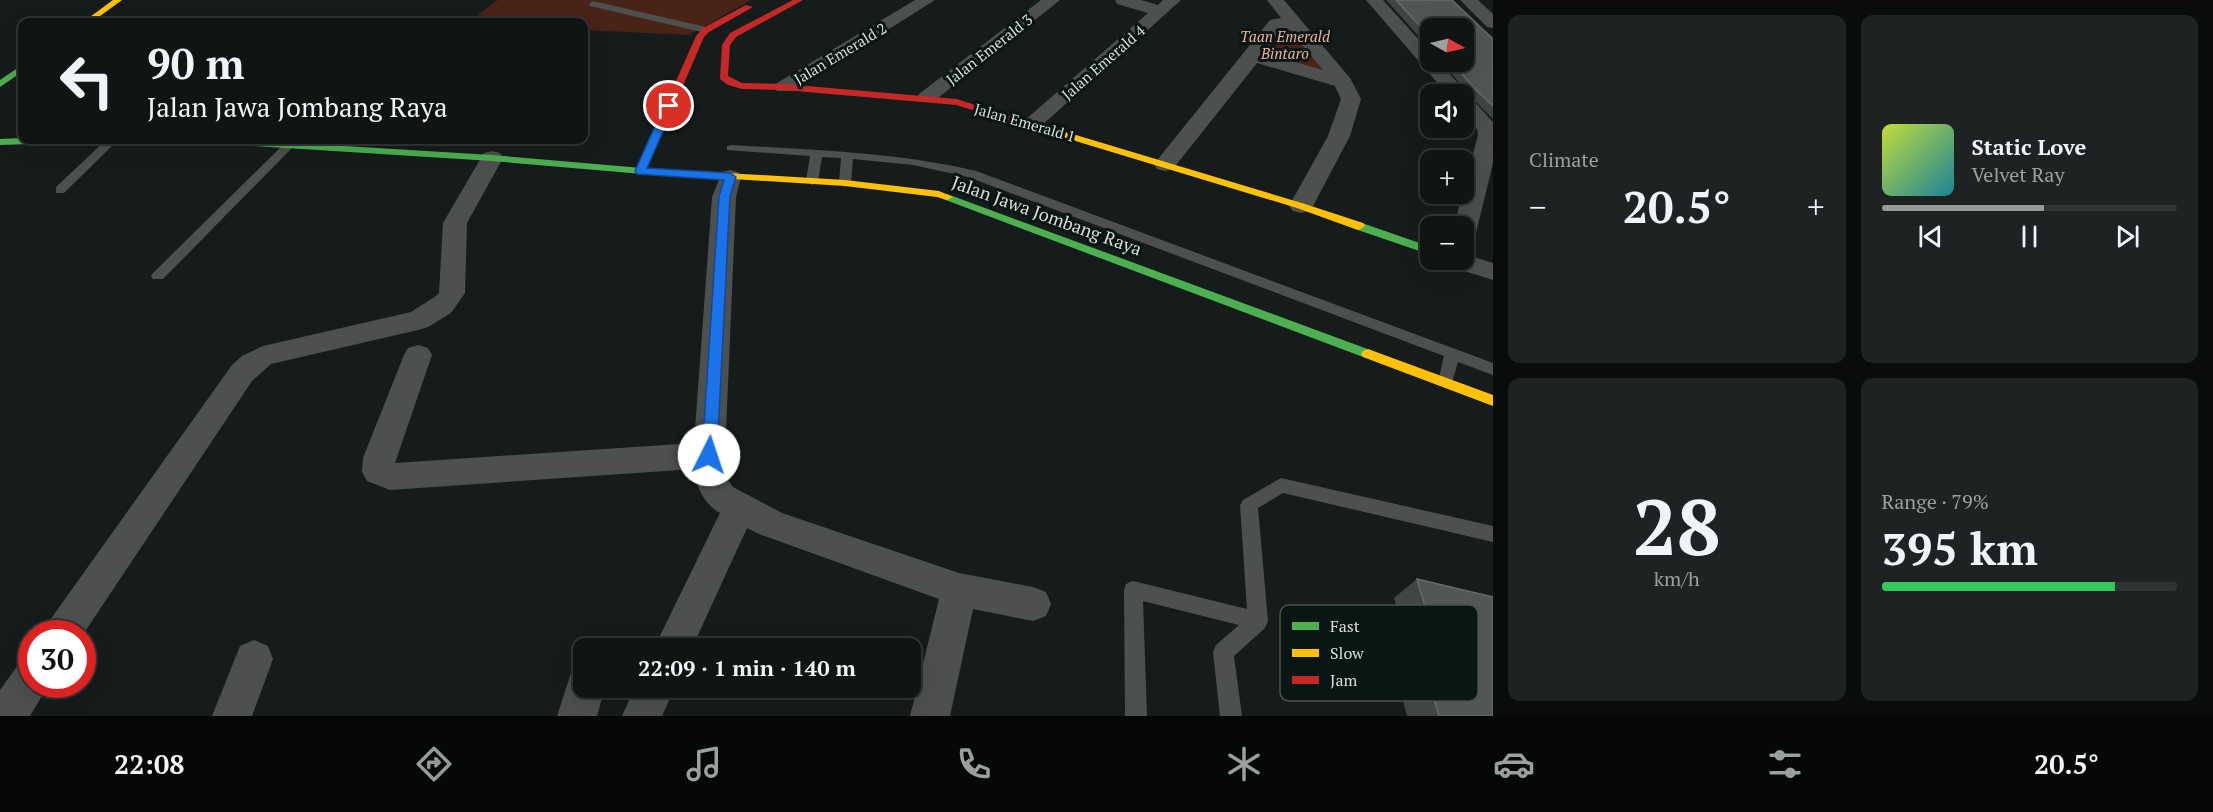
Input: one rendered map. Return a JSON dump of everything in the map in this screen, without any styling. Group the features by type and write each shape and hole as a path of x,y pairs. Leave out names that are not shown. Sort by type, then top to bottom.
{"main road":[{"path":"93,18 118,0"},
{"path":"641,171 698,40 706,30 762,0"},
{"name":"Jalan Emerald 1","path":"799,0 733,35 726,45 723,77 731,83 742,86 784,87 957,102 1301,206 1420,246"},
{"path":"0,84 18,71"},
{"path":"0,142 18,141"},
{"name":"Jalan Jawa Jombang Raya","path":"261,144 845,183 939,194 1470,391 1492,404"}],"street":[{"name":"Jalan Emerald 2","path":"784,87 927,0"},
{"name":"Jalan Emerald 3","path":"926,98 1052,0"},
{"path":"1123,0 1167,5"},
{"path":"1275,0 1343,82 1352,99 1339,135 1301,206"},
{"path":"1374,0 1449,84"},
{"path":"1468,0 1493,23"},
{"name":"Jalan Emerald 4","path":"1032,124 1167,5"},
{"path":"1165,164 1253,56 1276,24 1293,23"},
{"path":"1253,56 1343,82"},
{"path":"1468,216 1489,132 1474,114"},
{"path":"72,620 242,373 252,363 263,356 418,320 436,312 449,301 452,293 455,223 492,158"},
{"path":"730,177 724,196 709,455 712,482 721,497 771,524 959,590 1033,604"},
{"path":"1474,266 1493,272"},
{"path":"418,355 379,458 378,471 383,475 390,477 709,455"},
{"path":"679,638 739,508"},
{"path":"930,716 959,590"},
{"path":"232,716 254,659"},
{"path":"6,716 19,698"},
{"path":"578,716 582,698"},
{"path":"642,716 650,698"}],"lane":[{"path":"593,4 706,30"},
{"path":"60,190 108,144"},
{"path":"158,276 288,146"},
{"path":"731,148 938,165 972,174 1493,369"},
{"path":"812,181 816,154"},
{"path":"845,183 847,156"},
{"path":"1446,382 1452,353"},
{"path":"1470,391 1476,362"},
{"path":"1258,621 1249,505 1281,485 1493,534"},
{"path":"1136,716 1133,590 1258,621"},
{"path":"1231,716 1223,652 1258,621"}],"green space":[{"path":"498,0 751,0 689,35 588,30 588,18 496,18 477,15"},
{"name":"Taan Emerald Bintaro","path":"1293,23 1343,82 1253,56 1276,24"}],"building":[{"path":"1396,0 1452,0 1471,18 1420,18 1420,26"},
{"path":"1474,21 1493,39 1493,106 1474,88 1474,84 1471,84 1460,72 1474,72"},
{"path":"1417,579 1493,597 1493,716 1439,716 1435,701 1478,701 1478,605 1425,605"}],"traffic: fast":[{"path":"0,84 18,71"},
{"path":"0,142 18,141"},
{"path":"270,144 492,158 642,171"},
{"path":"947,197 1368,354"},
{"path":"1359,226 1420,247"}],"traffic: slow":[{"path":"93,18 118,0"},
{"path":"1016,120 1301,206 1359,226"},
{"path":"642,171 845,183 939,194 947,197"},
{"path":"1368,354 1493,401"}],"traffic: jam":[{"path":"799,0 733,35 726,45 723,77 731,83 742,86 784,87 957,102 1016,120"},
{"path":"641,171 700,36 706,30 749,7"}],"route":[{"path":"669,106 641,171 730,177 724,196 709,455"}]}
